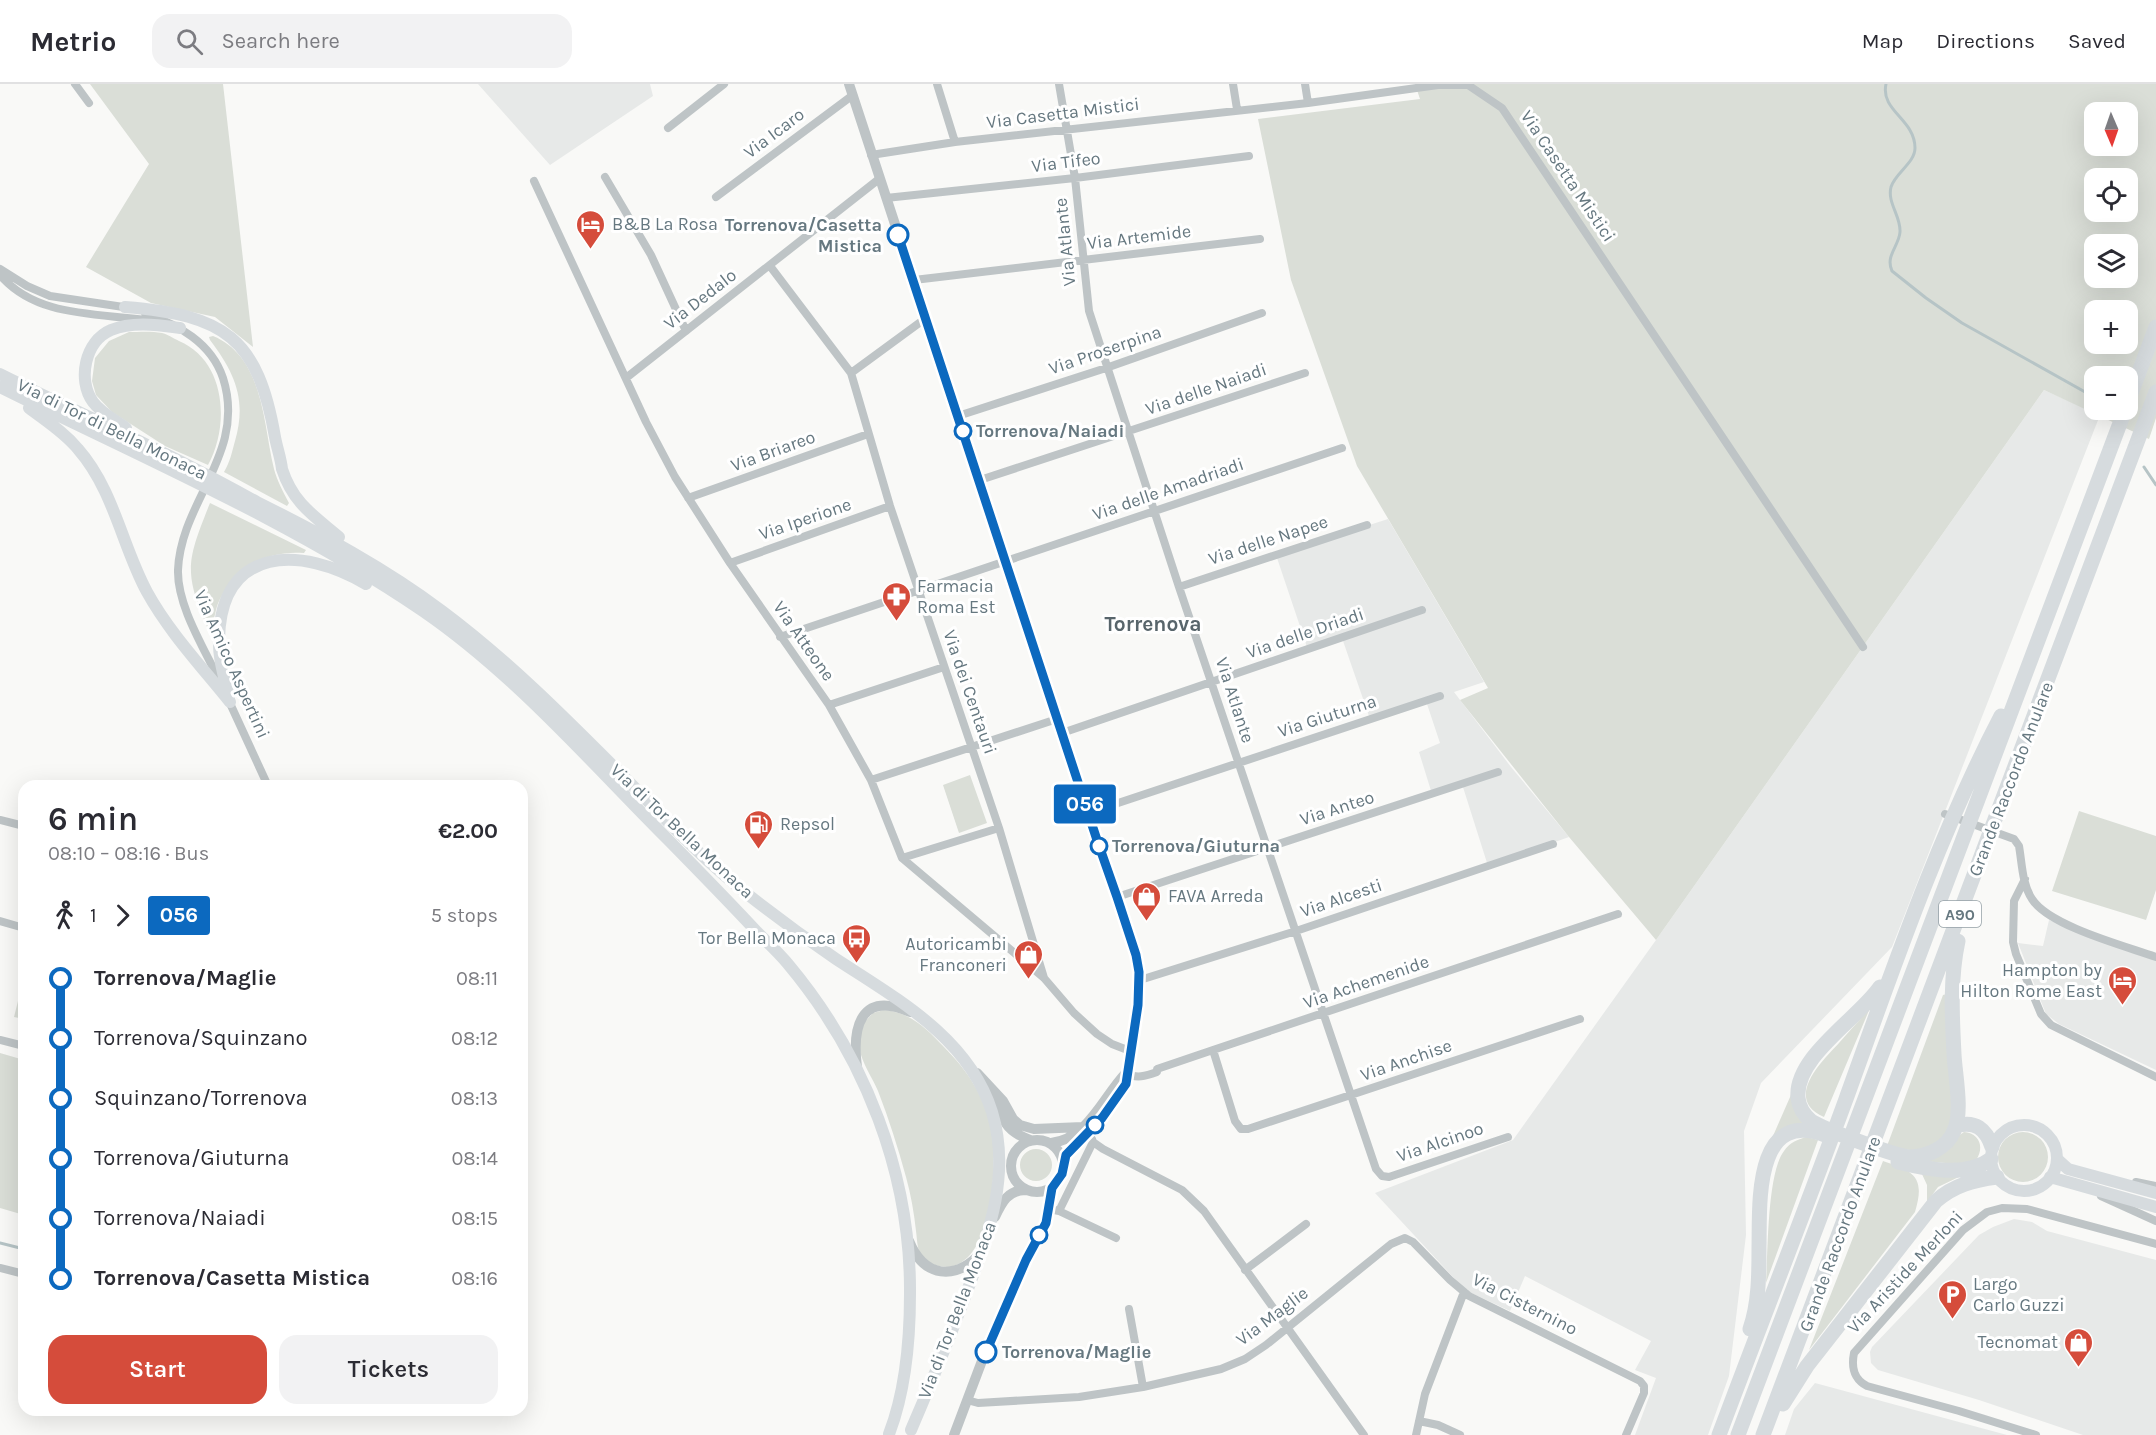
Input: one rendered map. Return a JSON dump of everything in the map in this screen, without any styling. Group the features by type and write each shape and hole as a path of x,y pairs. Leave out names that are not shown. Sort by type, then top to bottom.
{"highway":[{"path":"2138,375 2156,327"},
{"name":"Grande Raccordo Anulare","path":"1763,1435 2156,392"},
{"name":"Grande Raccordo Anulare","path":"1738,1435 2121,420"},
{"path":"1719,1435 1846,1098 1893,963 1968,780 2031,660"},
{"path":"1892,1157 1910,1157 1931,1153 1946,1142 1956,1126 1952,986 1954,960 1971,885"},
{"path":"1821,1130 1807,1117 1799,1104 1798,1093 1803,1075 1823,1047 1871,1000 1893,963"},
{"path":"1732,1400 1738,1365 1753,1322 1757,1300 1760,1186 1765,1163 1773,1148 1787,1134 1821,1130 1892,1157 1930,1168 1953,1170 1976,1167 1991,1153 1988,1135 1978,1126 1966,1124 1956,1126"},
{"path":"1763,1435 1807,1365 1930,1207 1944,1194 1957,1187 1975,1180 1997,1177"}],"main road":[{"path":"125,307 165,311 197,320 220,330 239,344 255,367 265,388 282,469 292,493 308,513 341,539 354,553"},
{"path":"148,445 100,410 93,402 86,383 86,362 95,342 111,330 143,324 180,328"},
{"name":"Via di Tor di Bella Monaca","path":"0,374 148,445 175,465 220,489"},
{"path":"0,388 60,431 82,453 107,495 137,571 153,602 230,702"},
{"path":"0,388 175,465"},
{"name":"Via di Tor Bella Monaca","path":"220,489 311,529 354,553 440,609 496,654 552,705 732,882 790,927 919,1016 946,1038 969,1064 987,1099 998,1138 999,1182 991,1225 982,1253 911,1430"},
{"name":"Via di Tor Bella Monaca","path":"220,489 343,560 416,606 480,655 543,713 777,951 825,1012 857,1068 871,1101 904,1205 910,1286 908,1344 900,1396 889,1434"},
{"path":"230,702 220,653 221,619 232,589 245,574 258,565 287,558 322,564 343,572 397,600 416,606"},
{"path":"2019,1125 2032,1126 2044,1131 2052,1141 2057,1160 2050,1177 2038,1188 2022,1191 2006,1186 1997,1177 1992,1169 1991,1153 1997,1138 2007,1129 2019,1125"},
{"path":"2057,1160 2083,1180 2156,1207"},
{"path":"2050,1177 2083,1180 2156,1194"}],"street":[{"path":"75,84 89,103"},
{"path":"668,128 724,84"},
{"path":"937,84 955,142"},
{"name":"Via Atlante","path":"1059,84 1075,178 1089,311 1106,368 1323,1014 1376,1169 1382,1176"},
{"path":"1233,84 1237,109"},
{"path":"1305,84 1308,103"},
{"name":"Via Casetta Mistici","path":"871,155 955,142 1237,109 1308,103 1407,87 1468,85 1502,108 1863,647"},
{"path":"851,89 1136,955 1140,980 1125,1088 1102,1118 1066,1139 1051,1143"},
{"name":"Via Icaro","path":"716,197 851,89"},
{"name":"Via Tifeo","path":"886,198 1075,178 1249,156"},
{"path":"605,177 651,255 686,331"},
{"name":"Via Dedalo","path":"626,378 879,179"},
{"name":"Via Atteone","path":"534,181 646,422 688,498 730,563 829,705 872,780 902,858 1044,978 1097,1034 1112,1044 1130,1051"},
{"name":"Via Artemide","path":"914,280 1260,239"},
{"name":"Via dei Centauri","path":"770,266 851,373 890,506 999,828 1044,978"},
{"name":"Via Amico Aspertini","path":"0,269 27,286 50,296 125,307 153,316 180,328 203,346 215,360 225,384 228,427 224,443 183,542 178,573 186,610 265,780"},
{"name":"Via Amico Aspertini","path":"0,275 18,292 48,306 85,314 150,321 180,328"},
{"name":"Via Proserpina","path":"958,416 1106,368 1262,313"},
{"path":"851,373 926,318"},
{"name":"Via delle Naiadi","path":"980,480 1305,373"},
{"name":"Via Briareo","path":"688,498 868,434"},
{"name":"Via delle Amadriadi","path":"780,637 1342,448"},
{"name":"Via Iperione","path":"730,563 890,506"},
{"name":"Via delle Napee","path":"1179,587 1367,525"},
{"name":"Via delle Driadi","path":"1062,733 1422,610"},
{"path":"829,705 944,667"},
{"name":"Via Giuturna","path":"1088,813 1440,696"},
{"path":"872,780 1057,719"},
{"name":"Via Anteo","path":"1117,897 1498,772"},
{"path":"1945,814 2014,839 2019,846 2025,879 2034,902 2050,916 2156,957"},
{"path":"0,820 18,824"},
{"path":"902,858 999,828"},
{"name":"Via Alcesti","path":"1140,980 1296,931 1553,844"},
{"path":"2025,879 2014,901 2012,931 2016,954 2041,1014 2051,1025 2156,1077"},
{"name":"Via Achemenide","path":"1126,1073 1136,1077 1147,1075 1156,1072 1157,1069 1618,914"},
{"path":"0,921 18,926"},
{"path":"857,1068 856,1032 861,1020 869,1010 893,1006 919,1016"},
{"name":"Via Anchise","path":"1213,1050 1235,1121 1241,1129 1253,1128 1580,1019"},
{"path":"0,1040 18,1044"},
{"path":"969,1064 997,1094 1016,1122 1024,1127 1086,1128"},
{"path":"997,1094 1006,1126 1015,1134 1030,1140 1051,1143 1059,1151 1064,1162"},
{"path":"1086,1128 1093,1142 1103,1149 1192,1197 1209,1216 1286,1328 1364,1435"},
{"path":"991,1225 1006,1197 1019,1191 1041,1192 1052,1187 1062,1174 1067,1152 1086,1128"},
{"name":"Via Alcinoo","path":"1382,1176 1391,1176 1508,1137"},
{"path":"1030,1140 1016,1149 1011,1165 1015,1180 1054,1210 1116,1238"},
{"path":"954,1435 1026,1260 1093,1142"},
{"path":"1074,1144 1084,1148 1085,1156"},
{"path":"2083,1180 2156,1186"},
{"path":"2083,1180 2130,1210 2156,1221"},
{"path":"1052,1187 1054,1210"},
{"name":"Via Aristide Merloni","path":"2036,1435 1975,1415 1867,1386 1854,1374 1852,1361 1854,1353 1963,1230 1987,1212 2009,1207 2026,1209 2156,1244"},
{"path":"1245,1270 1306,1224"},
{"path":"908,1238 919,1260 938,1271 951,1272 962,1268 982,1253"},
{"name":"Via Cisternino","path":"1403,1240 1406,1238 1413,1242 1464,1292 1635,1378 1644,1386 1642,1397 1626,1435"},
{"name":"Via Maglie","path":"967,1400 978,1402 1065,1399 1143,1387 1209,1373 1234,1364 1257,1352 1390,1244 1403,1240"},
{"path":"0,1268 18,1272"},
{"path":"1416,1435 1425,1394 1464,1292"},
{"path":"1129,1309 1143,1387"},
{"path":"1419,1421 1443,1426 1460,1435"}],"shaded area":[{"path":"90,84 223,84 253,347 215,317 151,303 86,267 149,164"},
{"path":"478,84 650,84 653,96 550,165"},
{"path":"1415,84 2156,84 2156,418 2149,439 2108,420 2138,420 2138,366 2084,366 2084,409 2044,390 1656,940 1569,837 1460,700 1488,688 1357,466 1291,280 1258,119 1420,99"},
{"path":"129,332 166,334 195,350 215,378 221,413 215,449 208,465 165,446 112,412 96,395 92,381 95,358 109,341"},
{"path":"213,336 230,346 252,375 263,413 274,469 289,503 287,506 224,472 231,457 238,426 239,400 232,376 210,340 209,337"},
{"path":"2044,390 2084,408 2084,420 2098,420 1892,947 1761,1083 1744,1131 1746,1235 1729,1376 1708,1435 1635,1435 1656,1378 1635,1370 1651,1341 1525,1276 1510,1311 1465,1290 1375,1193 1513,1140"},
{"path":"210,503 306,550 304,553 278,554 244,569 227,587 218,603 212,626 208,629 195,593 191,566 196,539"},
{"path":"1388,519 1484,682 1454,692 1511,767 1569,837 1488,866 1462,784 1432,794 1419,752 1440,743 1426,701 1370,719 1342,638 1308,650 1276,555"},
{"path":"970,775 987,823 959,833 943,785"},
{"path":"2079,811 2156,836 2156,890 2146,920 2052,891"},
{"path":"2049,920 2156,960 2156,1070 2059,1024 2046,1014 2018,943 2043,946"},
{"path":"1947,994 1952,1116 1945,1137 1920,1152 1887,1146 1943,995"},
{"path":"18,1001 18,1018 14,1017"},
{"path":"1870,1008 1824,1117 1812,1109 1807,1100 1806,1090 1810,1080 1824,1060"},
{"path":"884,1010 910,1018 944,1047 975,1086 989,1120 994,1167 989,1211 983,1232 974,1249 962,1262 947,1267 925,1259 919,1251 911,1197 900,1155 878,1091 861,1054 860,1027 873,1013"},
{"path":"0,1053 18,1058 18,1213 0,1208"},
{"path":"1794,1088 1804,1122 1769,1145"},
{"path":"1964,1132 1973,1135 1979,1141 1980,1150 1976,1160 1957,1164 1922,1161"},
{"path":"2018,1132 2028,1132 2041,1139 2048,1152 2048,1162 2041,1175 2028,1182 2018,1182 2009,1178 2002,1171 1998,1162 1998,1152 2002,1143 2009,1136"},
{"path":"1807,1137 1818,1140 1766,1283 1771,1195 1778,1162 1788,1146"},
{"path":"1036,1149 1048,1153 1052,1165 1048,1177 1036,1181 1024,1177 1020,1165 1024,1153"},
{"path":"1883,1161 1909,1172 1918,1183 1915,1212 1809,1350"},
{"path":"1921,1172 1965,1174 1938,1187 1927,1202 1927,1185"},
{"path":"2014,1219 2032,1222 2047,1231 2156,1260 2156,1435 2083,1435 1979,1400 1878,1370 1871,1363 1872,1347 1979,1235"},
{"path":"1815,1383 2007,1435 1785,1435 1794,1409"}],"waterway":[{"path":"1886,84 1888,101 1910,130 1915,148 1912,158 1896,177 1891,187 1891,199 1900,226 1899,237 1890,261 1892,271 1962,323 2084,391"},
{"path":"2144,467 2156,485"},
{"path":"0,1243 18,1248"}],"bus line":[{"name":"056","path":"898,235 1136,955 1140,980 1125,1088 1102,1118 1074,1144 1066,1155 1062,1174 1052,1188 1046,1223 1026,1260 986,1352"}],"place":[{"name":"Torrenova/Casetta Mistica","path":"898,235"},
{"name":"B&B La Rosa","path":"591,250"},
{"name":"Torrenova/Naiadi","path":"963,431"},
{"name":"Farmacia Roma Est","path":"896,622"},
{"name":"Torrenova/Giuturna","path":"1099,846"},
{"name":"Repsol","path":"759,850"},
{"name":"FAVA Arreda","path":"1147,922"},
{"name":"Tor Bella Monaca","path":"857,964"},
{"name":"Autoricambi Franconeri","path":"1028,980"},
{"name":"Hampton by Hilton Rome East","path":"2123,1006"},
{"name":"Largo Carlo Guzzi","path":"1952,1320"},
{"name":"Torrenova/Maglie","path":"986,1352"},
{"name":"Tecnomat","path":"2079,1368"}],"district":[{"name":"Torrenova","path":"1153,624"}]}
